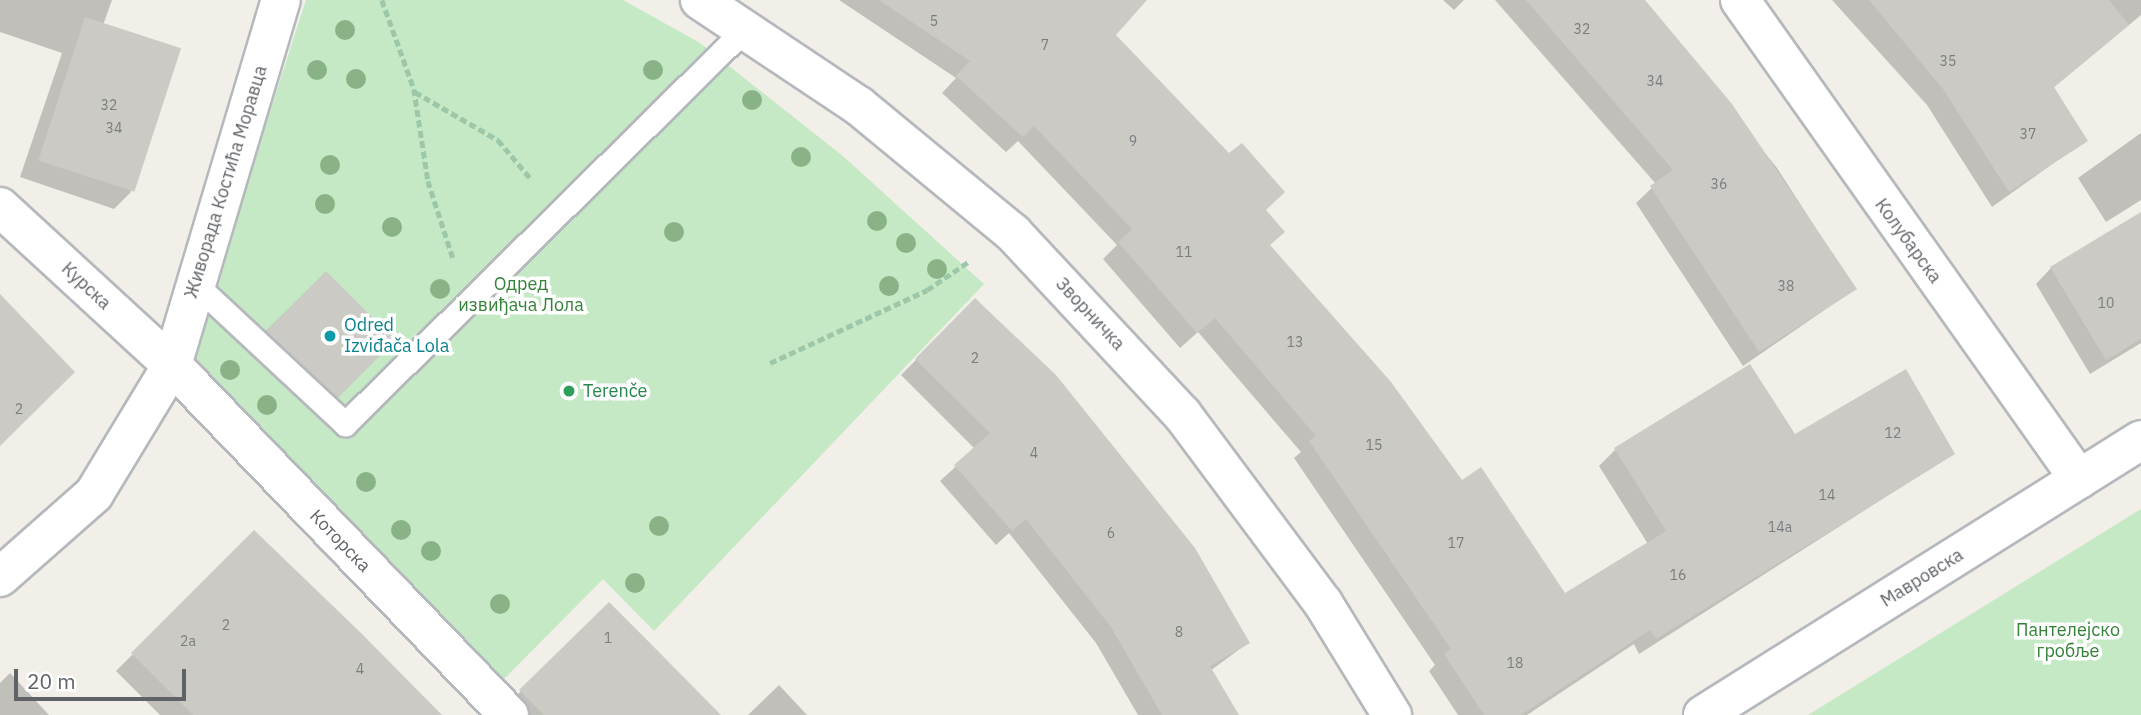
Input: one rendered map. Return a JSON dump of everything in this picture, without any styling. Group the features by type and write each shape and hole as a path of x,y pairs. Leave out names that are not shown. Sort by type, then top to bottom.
{"street":[{"name":"Живорада Костића Моравца","path":"0,578 94,494 172,365 194,283 281,0"},
{"name":"Зворничка","path":"700,0 747,28 949,174 1013,233 1182,414 1323,603 1392,715"},
{"name":"Колубарска","path":"1740,0 2079,479"},
{"name":"Курска","path":"0,207 172,365"},
{"name":"Которска","path":"172,365 509,715"},
{"name":"Мавровска","path":"1703,715 2141,440"}],"lane":[{"path":"194,283 345,424 747,28"}],"path":[{"path":"382,0 415,92 428,181 454,253 450,320"},
{"path":"415,92 498,140 561,212"},
{"path":"770,363 927,290 1013,233"}],"green space":[{"name":"Одред извиђача Лола","path":"306,0 623,0 700,43 844,157 984,284 654,631 603,579 497,686 184,378"},
{"name":"Пантелејско гробље","path":"2141,509 2141,715 1808,715"}],"building":[{"path":"879,0 1147,0 1116,35 1229,153 1242,143 1285,192 1266,210 1285,232 1270,245 1391,382 1462,480 1481,467 1565,593 1666,531 1614,448 1750,364 1795,434 1906,369 1955,454 1656,639 1650,630 1521,715 1484,715 1444,654 1451,649 1309,441 1316,436 1215,318 1197,333 1118,242 1132,229 1034,126 1023,137 956,76 970,61"},
{"path":"1526,0 1645,0 1732,104 1857,289 1759,352 1650,186 1673,170"},
{"path":"1869,0 2109,0 2129,25 2054,87 2088,141 2009,192 1943,89"},
{"path":"85,17 181,48 134,192 38,161"},
{"path":"2141,212 2141,339 2106,360 2050,267"},
{"name":"Odred Izviđača Lola","path":"326,271 395,340 335,400 266,331"},
{"path":"0,294 75,372 0,446"},
{"path":"975,298 1056,375 1195,548 1250,643 1210,666 1239,715 1162,715 1111,627 1026,519 1012,531 954,465 990,433 915,359"},
{"path":"254,530 442,715 193,715 131,653"},
{"path":"609,602 721,715 544,715 519,690"}],"place":[{"name":"Odred Izviđača Lola","path":"330,336"},
{"name":"Terenče","path":"569,391"}]}
